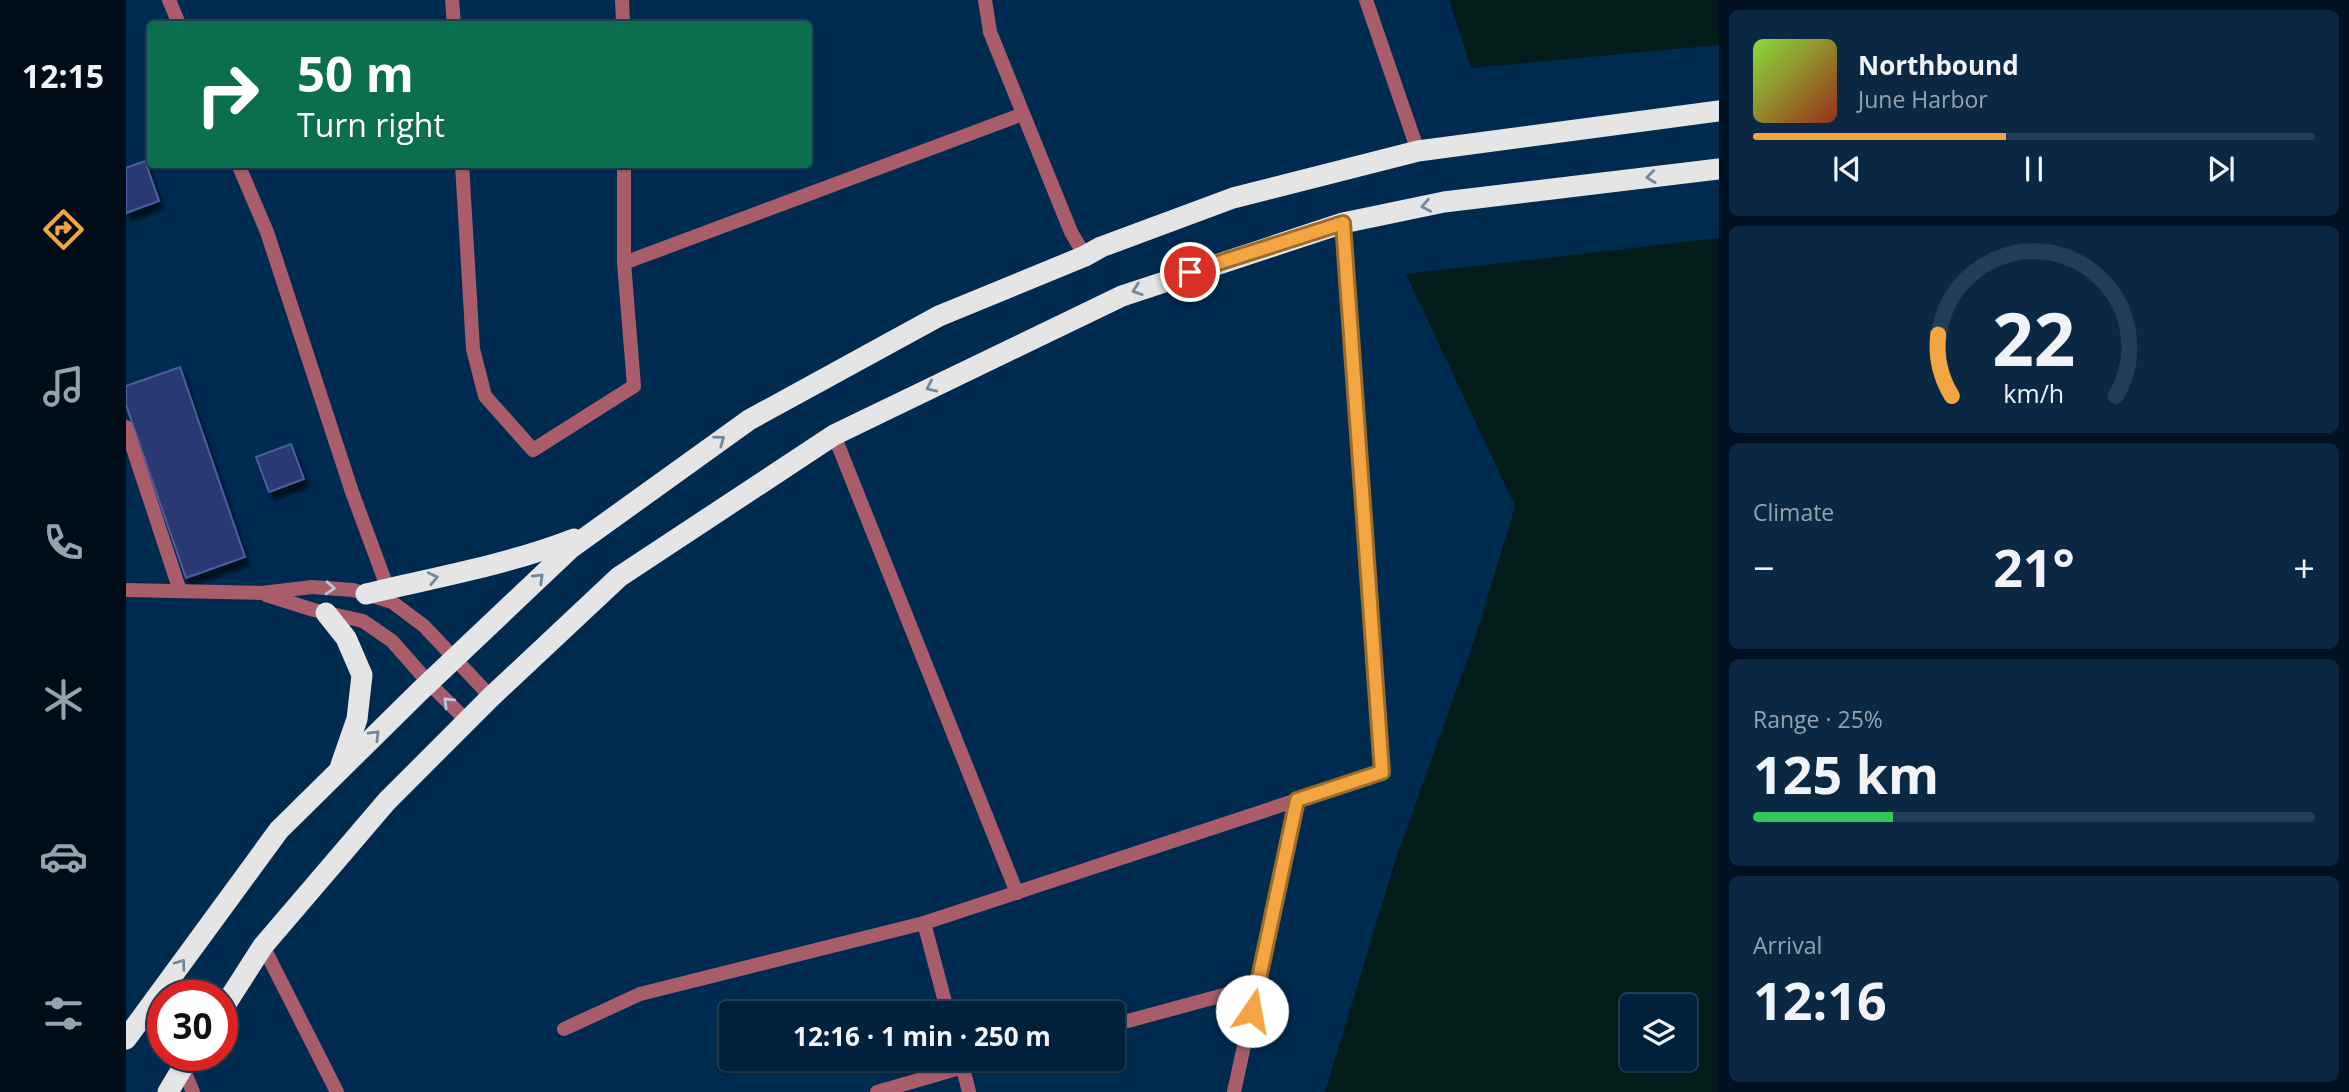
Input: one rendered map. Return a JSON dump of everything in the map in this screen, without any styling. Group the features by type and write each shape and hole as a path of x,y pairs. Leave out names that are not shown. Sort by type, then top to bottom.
{"highway":[{"path":"126,1039 279,830 570,548 748,420 939,316 1101,247 1233,198 1418,151 1719,111"},
{"path":"238,985 263,946 387,801 491,697 619,577 834,435 1122,296 1343,223 1444,202 1719,169"},
{"path":"366,594 526,556 593,532"},
{"path":"326,613 346,638 362,675 357,719 339,771"},
{"path":"168,1092 180,1071"}],"street":[{"path":"169,0 178,21"},
{"path":"452,0 454,21"},
{"path":"622,0 623,21"},
{"path":"985,0 990,32 1071,232 1085,256"},
{"path":"1366,0 1418,151"},
{"path":"624,263 1023,114"},
{"path":"241,168 267,232 352,492 388,589"},
{"path":"462,168 473,349 485,396 533,450 634,386 624,263 624,168"},
{"path":"564,1029 640,993 925,923 1382,772 1343,223"},
{"path":"126,426 180,591"},
{"path":"834,435 1017,893"},
{"path":"126,590 262,593 313,587 353,590 392,602 424,626 491,697"},
{"path":"262,593 326,613 363,621 392,641 468,722"},
{"path":"1234,1092 1297,800"},
{"path":"925,923 945,1001"},
{"path":"263,946 337,1092"},
{"path":"1125,1022 1257,986"},
{"path":"188,1071 193,1092"},
{"path":"877,1092 938,1071"},
{"path":"963,1071 969,1092"}],"shaded area":[{"path":"1449,0 1719,0 1719,45 1471,68"},
{"path":"1719,238 1719,1092 1325,1092 1395,861 1476,635 1515,506 1406,274"}],"building":[{"path":"145,161 159,201 126,213 126,168"},
{"path":"180,367 245,557 186,578 126,405 126,386"},
{"path":"291,444 304,479 269,492 256,457"}],"route":[{"path":"1190,272 1343,223 1382,772 1297,800 1252,1011"}]}
